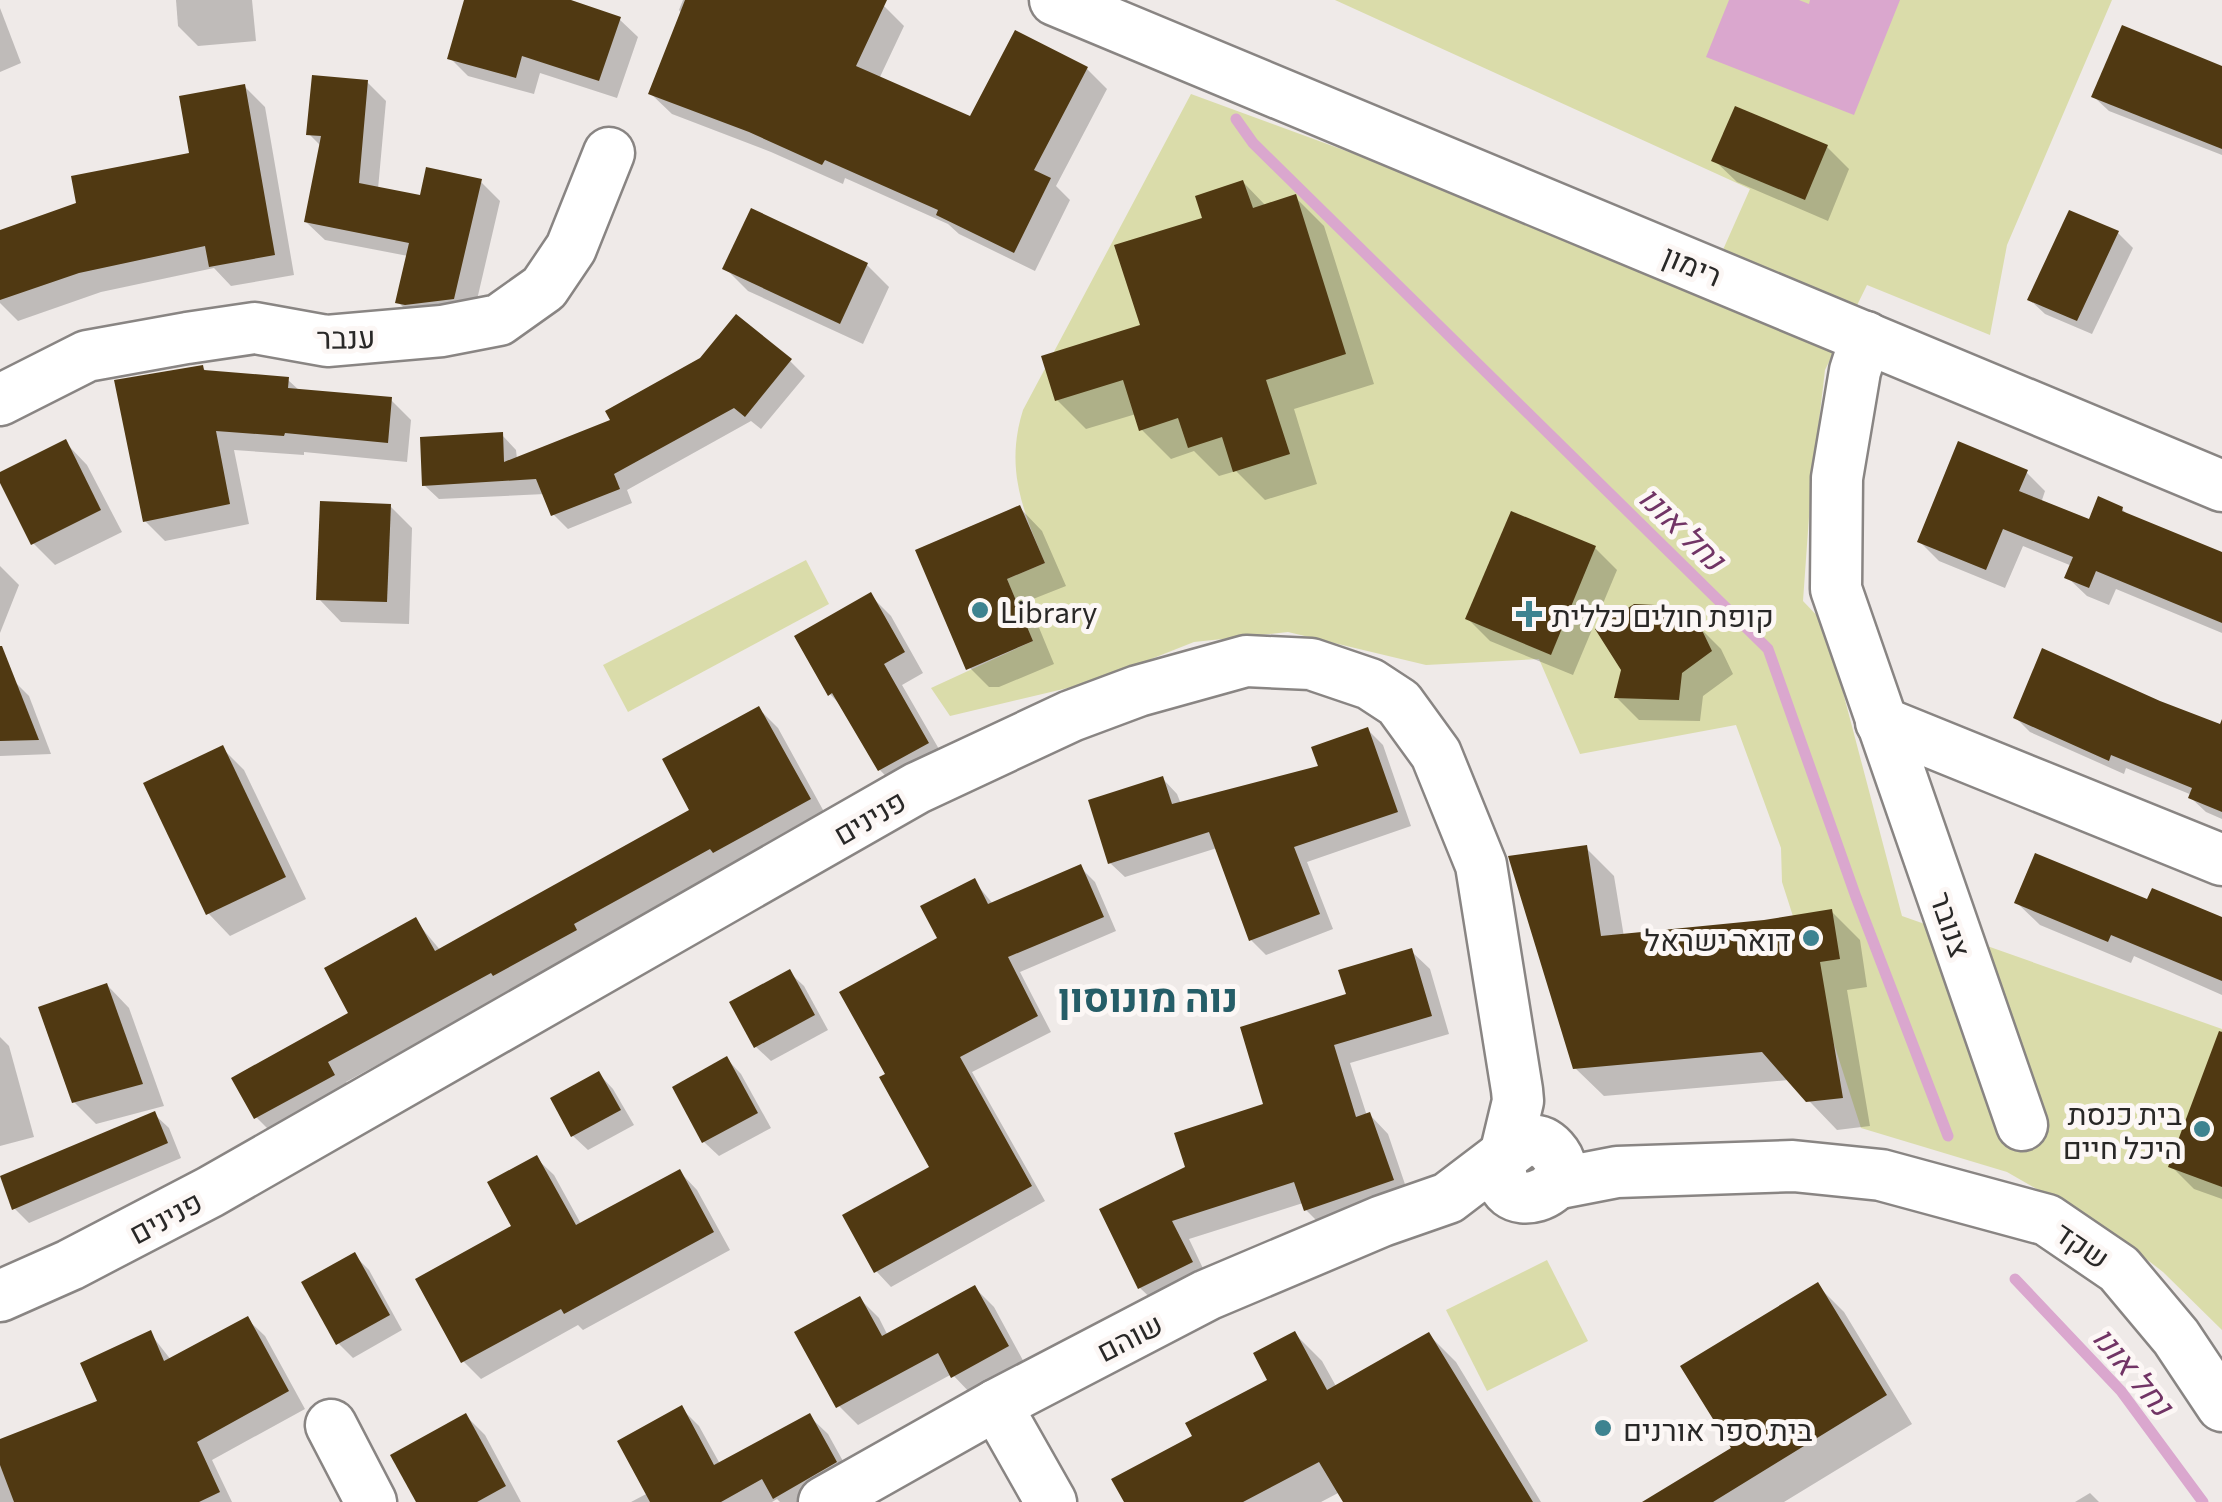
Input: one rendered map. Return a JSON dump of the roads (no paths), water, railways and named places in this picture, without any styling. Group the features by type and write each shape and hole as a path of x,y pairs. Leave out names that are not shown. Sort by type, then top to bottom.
{"street":[{"name":"רימון","path":"1054,0 2222,486"},
{"name":"ענבר","path":"0,400 87,356 187,338 255,328 327,341 442,331 499,320 544,288 571,248 609,153"},
{"name":"צנובר","path":"1866,337 1854,371 1837,478 1836,589 2022,1125"},
{"name":"פנינים","path":"0,1296 70,1265 210,1192 917,788 1071,716 1138,691 1246,660 1312,664 1370,684 1399,703 1436,754 1481,864 1527,1154"},
{"path":"1881,722 2222,860"},
{"name":"שוהם","path":"824,1502 996,1405 1207,1296 1382,1221 1448,1198 1527,1154 1617,1172 1793,1166 1881,1175"},
{"name":"שקד","path":"1881,1175 2047,1220 2119,1269 2176,1337 2222,1406"},
{"path":"996,1405 1050,1502"},
{"path":"331,1425 371,1502"}],"waterway":[{"name":"נחל אונו","path":"1236,119 1253,143 1768,649 1856,897 1948,1136"},
{"name":"נחל אונו","path":"2015,1279 2121,1391 2203,1502"}],"place":[{"name":"Library","path":"980,610"},
{"name":"קופת חולים כללית","path":"1529,614"},
{"name":"דואר ישראל","path":"1811,938"},
{"name":"בית כנסת היכל חיים","path":"2202,1129"},
{"name":"בית ספר אורנים","path":"1603,1428"}],"district":[{"name":"נוה מונוסון","path":"1148,995"}]}
